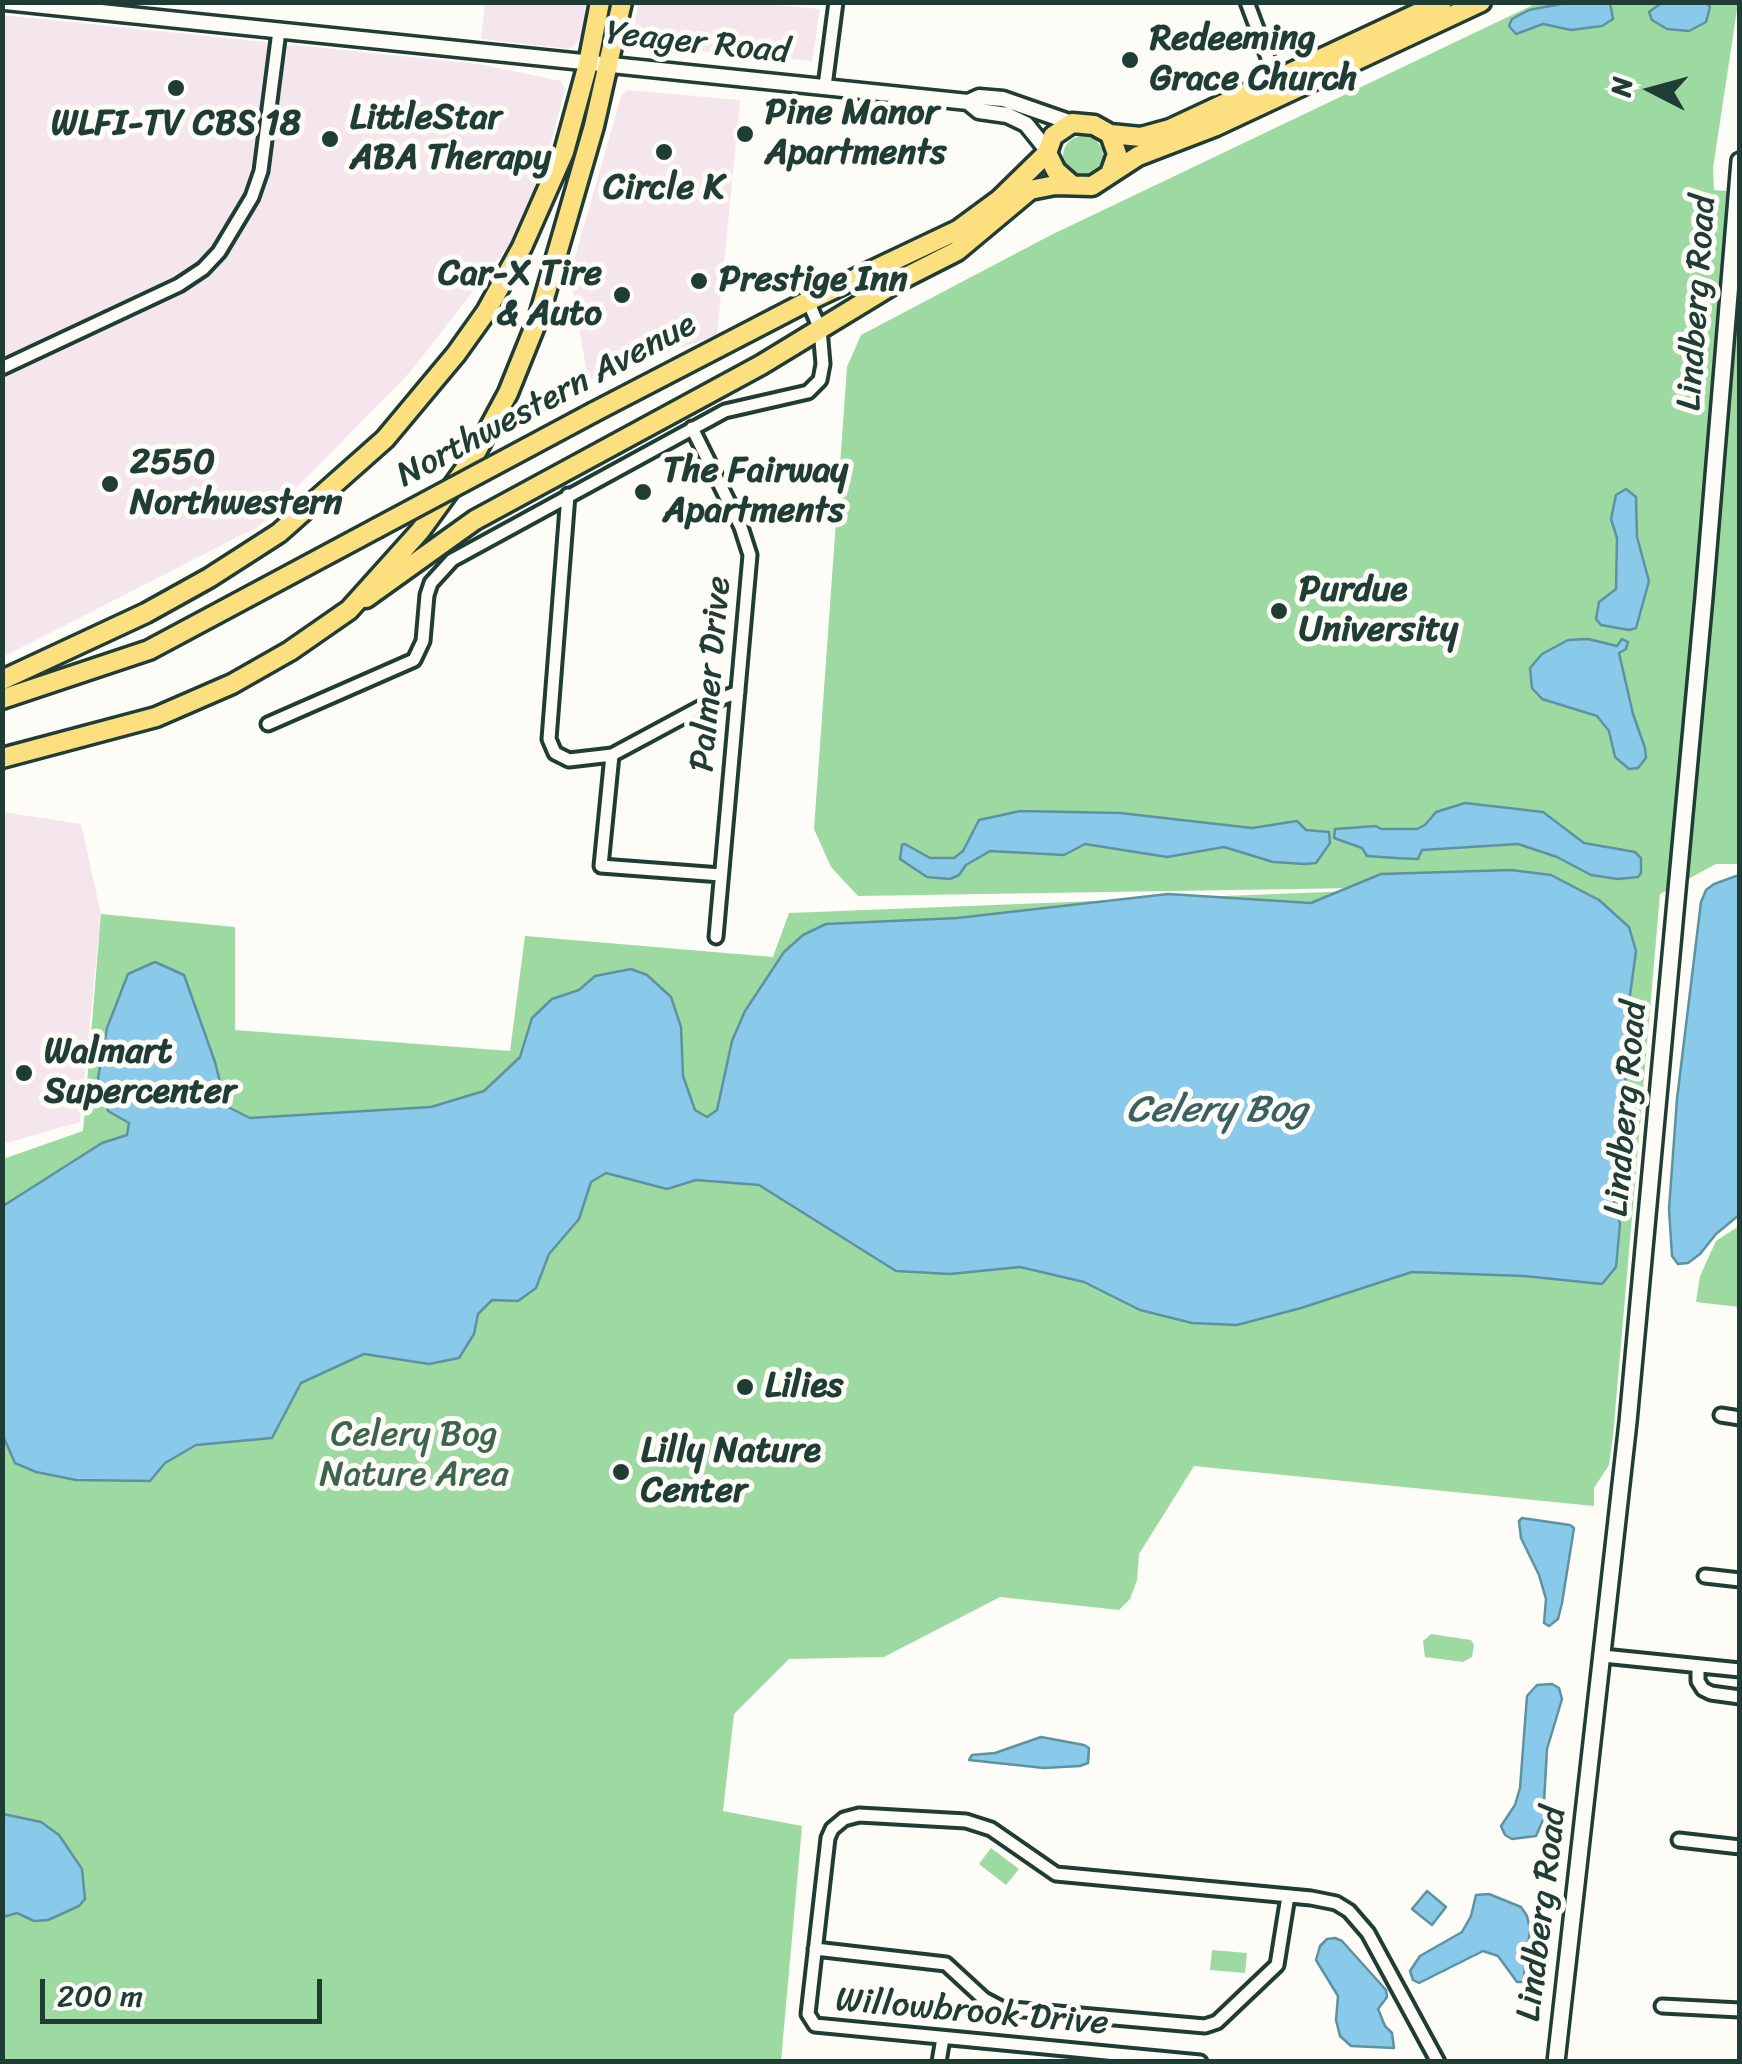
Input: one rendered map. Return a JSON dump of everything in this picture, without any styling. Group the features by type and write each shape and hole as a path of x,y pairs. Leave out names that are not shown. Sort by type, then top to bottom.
{"main road":[{"path":"2,680 146,613 209,578 279,533 385,439 456,354 511,269 544,203 564,152 600,2"},
{"path":"2,758 156,717 232,684 349,610 440,506 473,458 508,393 558,258 622,2"},
{"path":"1442,2 1283,86 1186,139 1138,156 1092,186 1072,185 1056,171 1047,151 1058,131 1072,123 1094,125 1110,134 1135,138 1153,135 1283,86 1474,4"},
{"path":"1110,134 1117,154 1110,174"},
{"name":"Northwestern Avenue","path":"2,699 149,650 594,412 808,301 958,230 1000,200 1047,151"},
{"name":"Lindberg Road","path":"1556,2062 1637,1324 1740,161"},
{"name":"Northwestern Avenue","path":"349,610 475,520 761,364 902,278 958,251 1030,190 1046,185 1072,185"}],"street":[{"name":"Yeager Road","path":"5,2 124,8 279,31 968,102 979,97 1004,99 1072,123"},
{"path":"825,86 836,2"},
{"path":"1247,2 1283,86"},
{"path":"2,368 179,285 220,252 252,197 261,171 279,31"},
{"name":"Yeager Road","path":"968,102 979,111 1007,115 1026,124 1047,151"},
{"path":"268,724 414,660 424,641 426,594 440,570 568,494 733,408 808,392 823,373 820,329 808,301"},
{"name":"Palmer Drive","path":"692,428 741,526 750,555 716,936"},
{"path":"568,494 551,746 555,753 570,760 612,755 704,704 738,692"},
{"path":"612,755 601,866 721,874"},
{"path":"1721,1415 1740,1418"},
{"path":"1704,1576 1740,1580"},
{"path":"1602,1656 1740,1670"},
{"path":"1698,1666 1698,1681 1703,1689 1740,1697"},
{"name":"Willowbrook Drive","path":"1200,2062 815,2026 808,2014 828,1838 838,1823 860,1815 966,1821 980,1825 1056,1874 1336,1904 1349,1911 1368,1933 1438,2062"},
{"path":"1678,1840 1740,1847"},
{"path":"815,1950 946,1964 984,1999 1001,2008 1205,2026 1217,2022 1278,1966 1288,1896"},
{"path":"1662,2006 1740,2010"},
{"path":"938,2062 943,2038"}],"shaded area":[{"path":"485,2 588,3 581,38 570,49 481,39"},
{"path":"638,3 754,3 820,9 812,61 639,46 633,40"},
{"path":"3,15 479,64 561,81 565,89 543,175 514,239 411,371 259,526 3,657"},
{"path":"627,90 740,100 717,335 588,380 570,275 621,96"},
{"path":"3,812 81,824 101,914 80,1122 3,1144"}],"green space":[{"name":"Celery Bog Nature Area","path":"1537,3 1738,3 1713,168 1714,190 1740,192 1739,864 1716,864 1660,894 1613,1436 1609,1465 1594,1488 1594,1506 1194,1466 1139,1554 1137,1580 1130,1599 1119,1610 1000,1597 884,1657 789,1659 734,1714 723,1811 802,1826 781,2061 3,2061 3,1159 83,1131 101,914 235,927 235,1030 510,1051 525,936 773,957 789,913 1481,886 858,896 831,867 814,829 847,367 861,335 1051,235"},
{"path":"1083,136 1097,142 1103,156 1097,170 1083,176 1069,170 1063,156 1069,142"},
{"path":"1739,1226 1739,1307 1696,1302 1700,1276 1716,1241"},
{"path":"1431,1634 1471,1640 1472,1657 1463,1662 1425,1657 1423,1641"},
{"path":"991,1848 1019,1869 1006,1885 979,1864"},
{"path":"1212,1950 1247,1953 1245,1973 1210,1970"}],"water":[{"path":"1670,2 1707,3 1710,7 1706,22 1689,31 1667,29 1652,20 1649,12"},
{"path":"1566,3 1610,3 1613,19 1602,26 1571,30 1543,24 1516,34 1509,26 1512,19 1529,10"},
{"path":"1626,489 1636,497 1637,537 1649,581 1636,628 1629,630 1601,625 1596,619 1599,602 1616,589 1617,538 1611,519 1616,495"},
{"path":"1588,639 1617,646 1622,639 1628,642 1619,653 1645,748 1646,758 1638,768 1629,769 1615,757 1609,731 1597,716 1542,699 1532,688 1530,668 1542,654 1568,640"},
{"path":"1465,803 1543,812 1584,843 1635,852 1641,858 1641,873 1638,877 1618,879 1591,875 1557,857 1518,844 1422,850 1418,859 1367,856 1362,848 1334,838 1335,829 1417,829 1436,812"},
{"path":"1020,811 1120,813 1252,828 1297,821 1306,830 1329,832 1330,843 1316,863 1305,864 1273,862 1224,847 1167,857 1085,844 1064,855 990,851 950,879 927,877 900,859 905,844 930,858 954,858 963,851 979,820"},
{"name":"Celery Bog","path":"1511,870 1551,875 1599,900 1629,927 1636,951 1614,1204 1620,1224 1616,1267 1602,1284 1524,1276 1412,1272 1237,1325 1192,1323 1140,1310 1084,1282 1020,1267 950,1274 896,1271 759,1185 696,1180 667,1189 606,1173 591,1182 579,1219 549,1254 536,1288 518,1301 492,1300 478,1314 474,1334 459,1358 429,1364 364,1354 301,1383 272,1438 196,1445 165,1463 150,1481 76,1480 36,1472 15,1463 3,1436 3,1206 102,1143 127,1135 129,1123 108,1111 98,1078 107,1028 128,974 155,962 184,975 226,1106 250,1118 431,1107 484,1091 520,1057 532,1018 552,999 579,990 595,976 631,969 647,975 671,997 681,1027 683,1076 695,1110 707,1117 717,1110 732,1041 745,1011 784,952 803,935 826,924 957,918 1168,894 1311,903 1381,874"},
{"path":"1739,875 1739,1215 1700,1254 1688,1263 1678,1264 1672,1256 1669,1209 1677,1099 1701,902 1714,884"},
{"path":"1522,1518 1574,1528 1558,1619 1549,1626 1544,1623 1546,1599 1539,1575 1521,1538"},
{"path":"1552,1684 1559,1688 1562,1699 1547,1749 1543,1820 1536,1836 1512,1839 1501,1826 1515,1805 1520,1788 1527,1696 1537,1685"},
{"path":"1041,1737 1084,1745 1089,1748 1088,1763 1044,1768 969,1760 972,1755 995,1753"},
{"path":"3,1814 41,1822 59,1835 82,1869 85,1899 79,1906 48,1920 34,1921 17,1913 3,1917"},
{"path":"1427,1891 1446,1907 1432,1925 1412,1909"},
{"path":"1489,1894 1521,1907 1527,1916 1530,1930 1523,1982 1517,1982 1498,1956 1483,1951 1419,1983 1413,1980 1410,1971 1420,1956 1462,1932 1476,1895"},
{"path":"1335,1938 1386,1990 1387,1997 1378,2009 1392,2033 1394,2048 1351,2046 1340,2036 1336,2020 1338,1996 1316,1960 1320,1946"}],"place":[{"name":"Redeeming Grace Church","path":"1130,60"},
{"name":"WLFI-TV CBS 18","path":"176,88"},
{"name":"Pine Manor Apartments","path":"745,134"},
{"name":"LittleStar ABA Therapy","path":"330,139"},
{"name":"Circle K","path":"664,152"},
{"name":"Prestige Inn","path":"699,281"},
{"name":"Car-X Tire & Auto","path":"622,295"},
{"name":"2550 Northwestern","path":"110,484"},
{"name":"The Fairway Apartments","path":"643,492"},
{"name":"Purdue University","path":"1279,611"},
{"name":"Walmart Supercenter","path":"24,1073"},
{"name":"Lilies","path":"745,1387"},
{"name":"Lilly Nature Center","path":"621,1472"}]}
